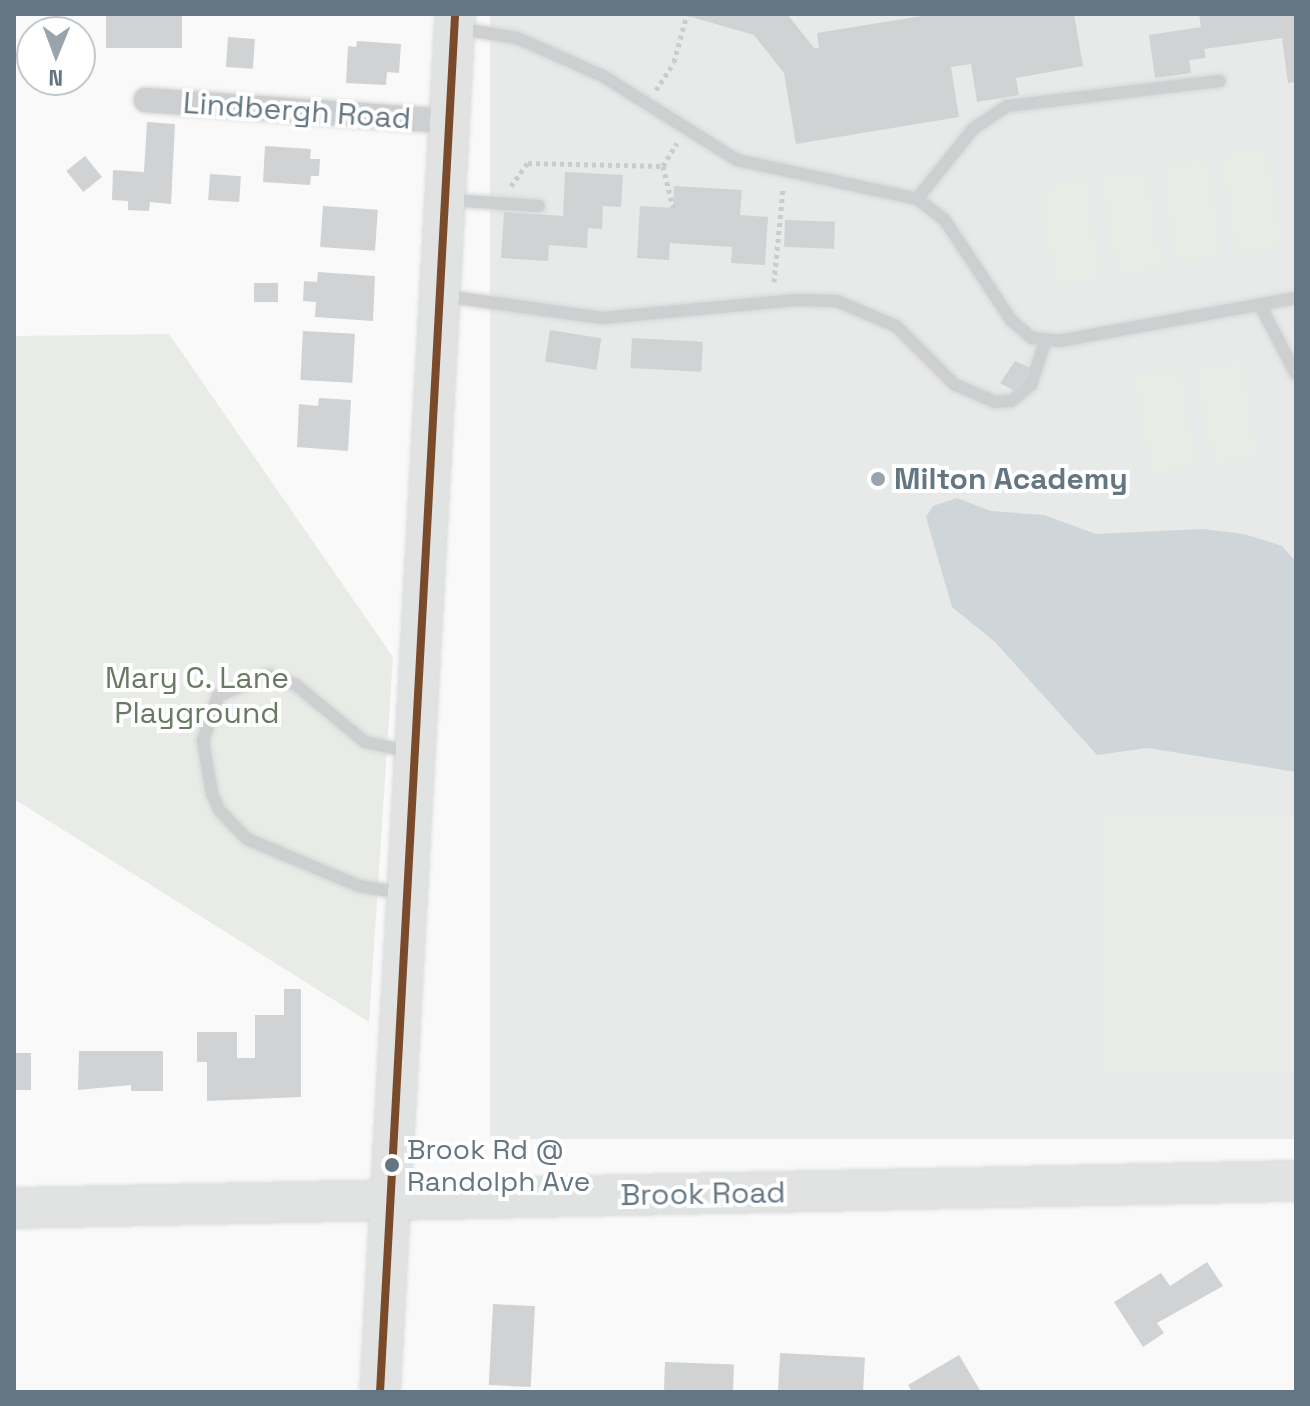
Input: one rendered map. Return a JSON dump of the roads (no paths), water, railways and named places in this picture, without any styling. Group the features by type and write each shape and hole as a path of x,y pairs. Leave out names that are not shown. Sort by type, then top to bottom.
{"main road":[{"path":"380,1392 455,21"},
{"name":"Brook Road","path":"14,1208 1296,1181"}],"street":[{"name":"Lindbergh Road","path":"146,100 448,121"}],"lane":[{"path":"455,21 517,38 603,76 737,160 787,173 888,188 917,199 955,232 1020,331 1045,342 1296,298"},
{"path":"917,199 973,129 1007,106 1220,81"},
{"path":"444,200 539,206"},
{"path":"439,296 602,318 817,299 860,307 896,326 966,394 995,402 1011,401 1031,385 1045,342"},
{"path":"1260,305 1296,374"},
{"path":"407,894 359,886 247,839 220,811 212,794 203,741 218,696 267,675 296,685 365,742 414,752"}],"place":[{"name":"Milton Academy","path":"878,479"},
{"name":"Brook Rd @ Randolph Ave","path":"392,1165"}],"park label":[{"name":"Mary C. Lane Playground","path":"197,695"}]}
